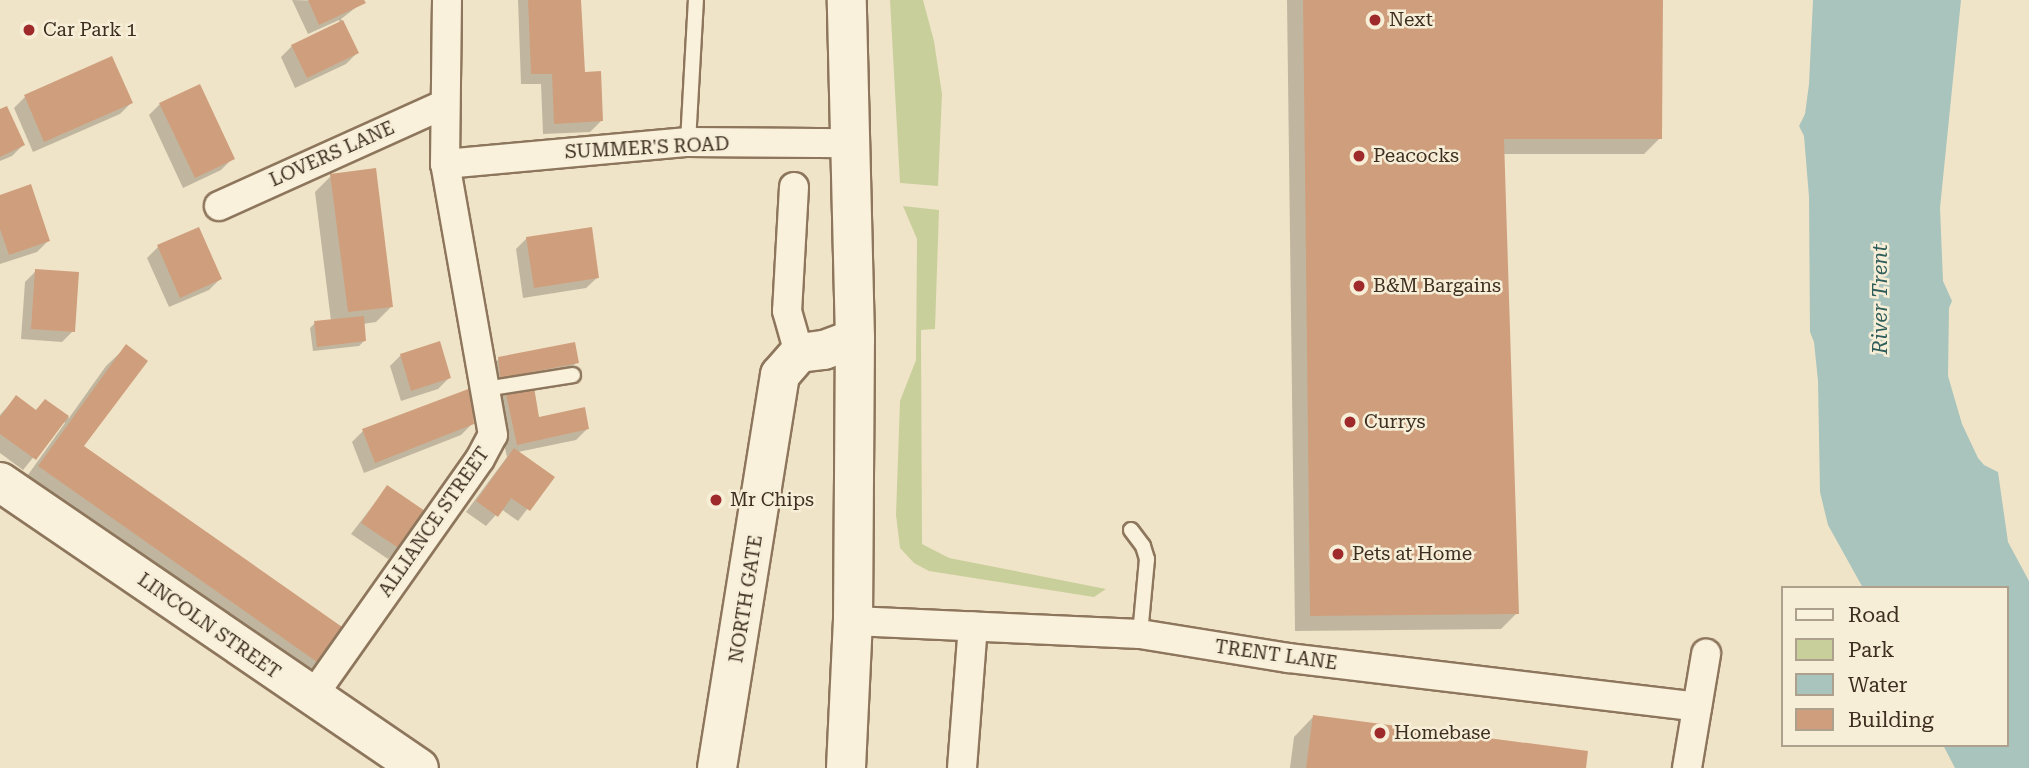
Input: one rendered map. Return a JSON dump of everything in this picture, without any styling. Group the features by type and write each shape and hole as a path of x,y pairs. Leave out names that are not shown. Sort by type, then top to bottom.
{"street":[{"name":"ALLIANCE STREET","path":"312,697 480,459 493,435 445,164 447,0"},
{"path":"846,768 853,621 855,339 847,0"},
{"name":"LOVERS LANE","path":"236,205 444,104"},
{"name":"SUMMER'S ROAD","path":"445,164 688,142 851,143"},
{"path":"793,187 788,311 799,353 824,350 855,339"},
{"name":"NORTH GATE","path":"718,768 780,375 799,353"},
{"name":"LINCOLN STREET","path":"0,482 419,768"},
{"name":"TRENT LANE","path":"853,621 1140,634 1289,659 1697,708"},
{"path":"962,768 973,626"},
{"path":"1687,768 1706,654"}],"lane":[{"path":"688,142 696,0"},
{"path":"485,389 573,375"},
{"path":"1130,530 1143,545 1147,559 1140,634"}],"green space":[{"path":"890,0 923,0 934,41 942,94 938,186 900,183"},
{"path":"903,206 939,210 935,329 921,330 922,544 949,558 1106,589 1094,597 929,571 914,563 900,548 896,515 900,401 916,360 917,239"}],"water":[{"name":"River Trent","path":"1813,0 1961,0 1940,208 1943,281 1952,301 1949,308 1948,376 1962,424 1978,458 1984,465 1998,472 2008,542 2029,581 2029,768 1955,768 1944,747 2008,747 2008,586 1862,586 1828,525 1820,492 1818,381 1814,342 1810,332 1809,197 1804,136 1799,126 1805,114"}],"building":[{"path":"308,0 364,0 366,3 319,25"},
{"path":"528,0 581,0 585,72 601,71 603,121 554,124 552,74 531,74"},
{"path":"1303,0 1663,0 1662,139 1504,139 1519,614 1310,616"},
{"path":"343,20 359,53 307,78 291,45"},
{"path":"112,56 133,103 44,142 24,95"},
{"path":"200,84 235,159 195,178 159,103"},
{"path":"7,106 25,145 0,157 0,109"},
{"path":"376,168 393,307 348,312 330,174"},
{"path":"31,184 50,241 9,255 0,229 0,195"},
{"path":"199,227 222,279 180,298 157,245"},
{"path":"592,227 599,278 534,288 526,237"},
{"path":"35,269 79,272 75,332 31,329"},
{"path":"364,316 366,341 317,347 314,321"},
{"path":"440,341 451,378 411,391 400,354"},
{"path":"575,342 579,363 517,375 519,390 534,387 539,417 585,407 589,429 517,445 506,394 502,394 498,357"},
{"path":"126,344 148,361 84,446 345,629 320,664 38,466"},
{"path":"471,388 474,424 375,463 362,429"},
{"path":"16,395 36,410 45,399 69,416 36,460 0,434 0,417"},
{"path":"514,448 555,477 530,511 511,498 498,517 476,501"},
{"path":"387,485 425,511 400,549 361,523"},
{"name":"Homebase","path":"1313,715 1588,751 1586,768 1306,768"}],"place":[{"name":"Next","path":"1375,20"},
{"name":"Car Park 1","path":"29,30"},
{"name":"Peacocks","path":"1359,156"},
{"name":"B&M Bargains","path":"1359,286"},
{"name":"Currys","path":"1350,422"},
{"name":"Mr Chips","path":"716,500"},
{"name":"Pets at Home","path":"1338,554"},
{"name":"Homebase","path":"1380,733"}]}
